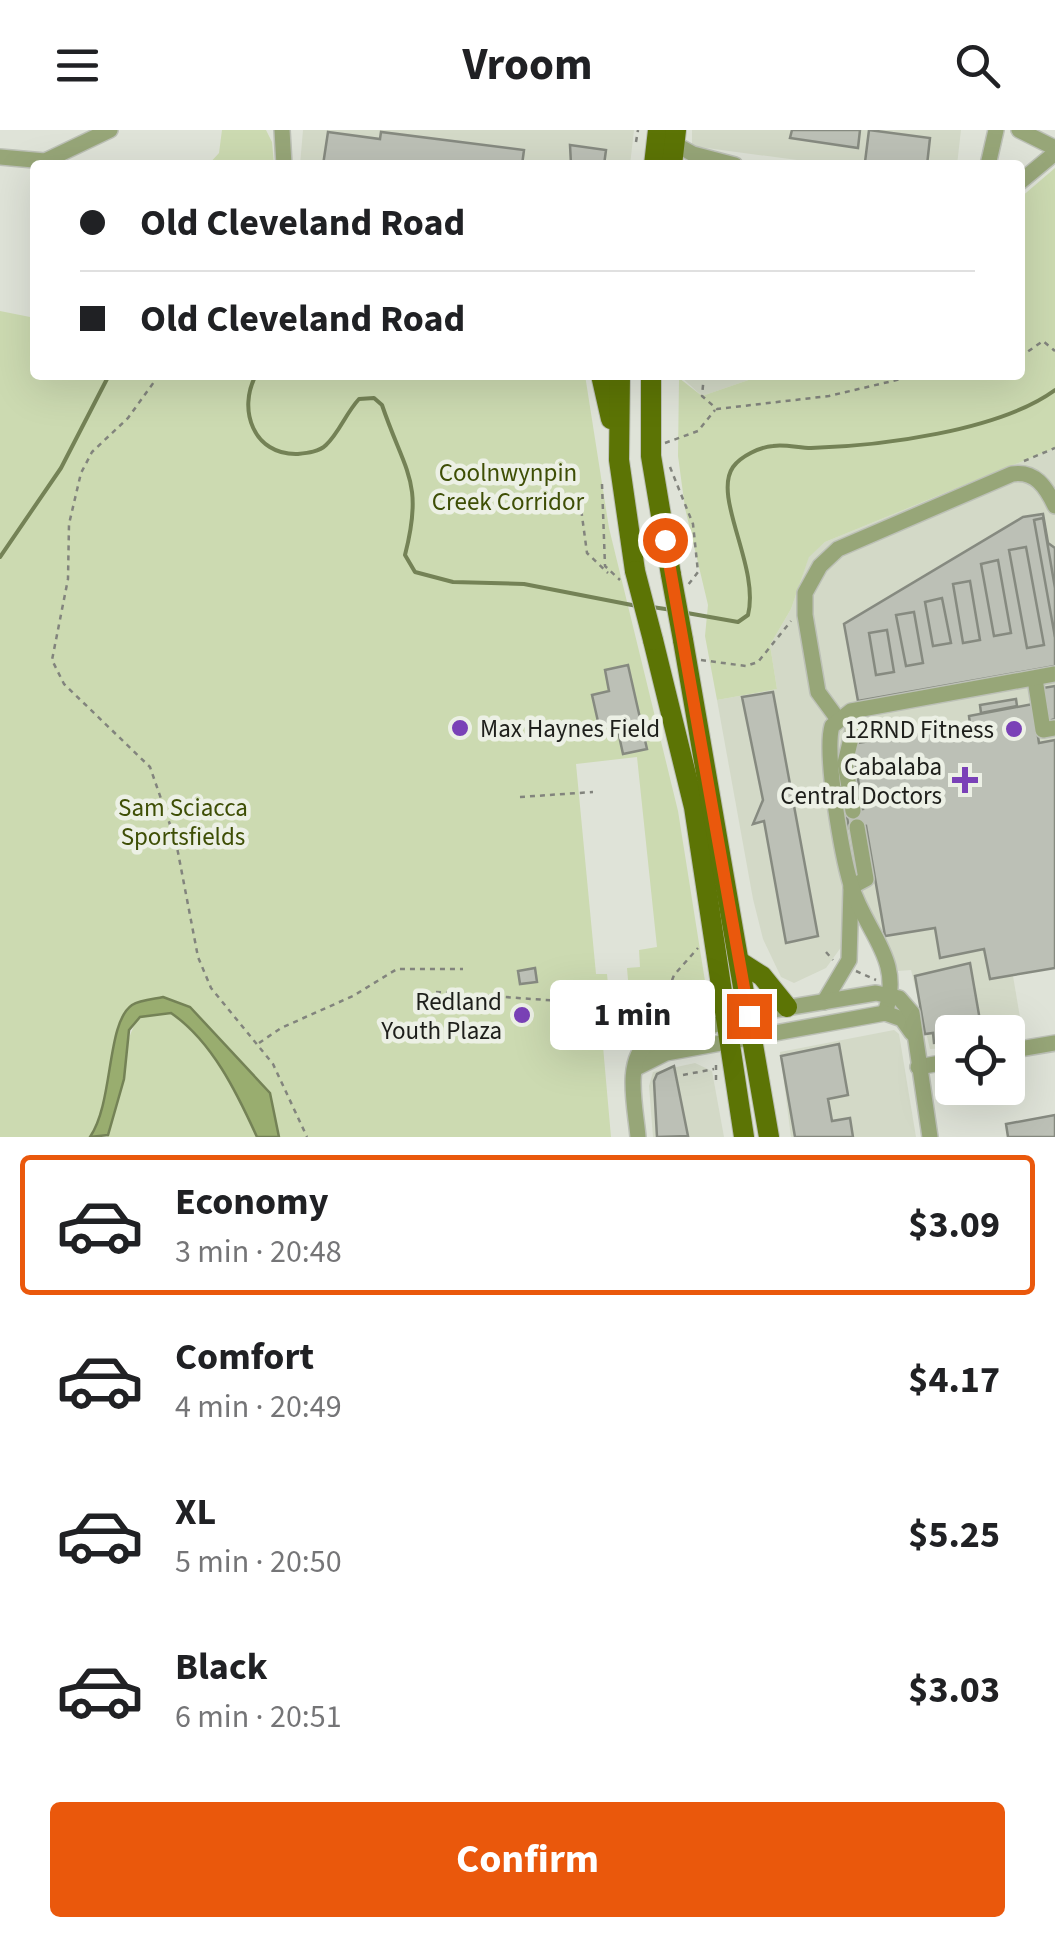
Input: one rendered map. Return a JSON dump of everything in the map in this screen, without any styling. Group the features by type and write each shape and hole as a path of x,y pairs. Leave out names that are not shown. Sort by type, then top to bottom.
{"main road":[{"path":"601,380 618,445"},
{"path":"620,380 621,482 636,572 694,806 720,1034 744,1137"},
{"path":"651,380 649,433 654,475 770,1137"},
{"path":"621,482 639,472 654,475"},
{"path":"740,962 762,976 788,1008"}],"street":[{"path":"0,156 44,160 110,130"},
{"path":"282,130 284,160"},
{"path":"989,160 996,130"},
{"path":"1019,130 1055,150 1025,177"},
{"path":"670,142 703,160"},
{"path":"837,718 818,692 805,616 805,593 820,566 838,549 1002,477 1028,474 1046,489 1055,506"},
{"path":"1002,477 1035,488 1055,520"},
{"path":"851,887 866,880 828,738 837,718 851,710 1055,674"},
{"path":"1034,679 1044,730 1055,728"},
{"path":"824,1002 848,960 851,887 845,763 853,730"},
{"path":"851,887 892,974 885,1013"},
{"path":"751,1027 788,1008 889,987"},
{"path":"889,987 912,1013 930,1137"},
{"path":"635,991 652,1049"},
{"path":"638,1137 636,1068 640,1051 751,1027 885,1013 902,1019 912,1033"},
{"path":"1025,1049 1055,1043"},
{"path":"918,1067 935,1064"}],"path":[{"path":"636,142 638,130"},
{"path":"1025,354 1043,341 1055,351"},
{"path":"155,380 128,418 92,452 80,473 70,524 68,580 52,660 64,684 150,767 176,842 198,957 211,988 272,1064 307,1137"},
{"path":"704,380 702,396 717,409"},
{"path":"664,443 698,430 717,409 816,396 894,380"},
{"path":"580,501 587,553 609,574"},
{"path":"520,798 593,792"},
{"path":"660,1013 670,982 702,942"},
{"path":"826,952 838,964"},
{"path":"257,1045 281,1028 334,1006 397,969 463,969"},
{"path":"854,970 889,987"},
{"path":"670,982 687,982 686,1012"},
{"path":"436,992 615,1006"},
{"path":"637,1008 660,1013 686,1012 698,1006 700,1016 720,1034 716,1080"},
{"path":"683,1074 714,1069"}],"shaded area":[{"path":"303,130 634,130 631,160 300,160"},
{"path":"692,130 961,130 958,160 797,160 692,146"},
{"path":"684,380 748,380 702,396"},
{"path":"1055,448 1055,968 1013,976 1020,1015 935,1015 935,1049 930,1049 911,970 898,971 860,894 843,876 842,946 826,968 794,983 781,977 763,939 753,899 717,700 777,689 770,645 791,609 809,556 825,542"},
{"path":"163,997 190,1007 270,1093 279,1137 257,1137 211,1053 171,1013 140,1017 129,1030 124,1079 108,1135 90,1137 103,1104 124,1014 135,1003"},
{"path":"894,1030 899,1034 916,1137 791,1137 780,1052"},
{"path":"695,1063 712,1071 724,1137 653,1137 649,1086 653,1072"}],"green space":[{"path":"222,130 266,130 274,160 213,160 219,153"},
{"path":"1055,168 1055,448 825,542 809,557 791,609 770,645 777,689 717,700 705,636 708,605 685,508 678,456 679,380 702,396 748,380 1025,380 1025,194"},
{"name":"Sam Sciacca Sportsfields","path":"0,311 30,317 30,380 586,380 609,528 678,811 711,1019 602,1035 611,1137 270,1137 241,1078 170,1006 137,1011 121,1028 120,1076 97,1137 0,1137","holes":["628,665 646,749 623,754 616,722 599,725 609,691 605,670","637,757 657,947 639,950 640,967 627,968 631,1015 611,1016 607,974 596,974 576,764"]},
{"path":"171,1013 211,1053 257,1137 107,1137 133,1027 140,1017"}],"building":[{"path":"792,130 860,130 858,148 790,138"},
{"path":"869,130 930,138 928,160 865,160"},
{"path":"328,132 380,139 381,132 524,150 523,160 324,160"},
{"path":"570,145 606,150 605,160 571,160"},
{"path":"1043,514 1048,543 1055,548 1055,666 858,701 844,624 1023,517"},
{"path":"1043,518 1055,588 1055,637 1034,520"},
{"path":"1026,547 1044,645 1027,648 1009,550"},
{"path":"998,560 1011,633 994,636 981,564"},
{"path":"970,581 980,640 963,643 953,584"},
{"path":"942,598 951,643 933,646 925,602"},
{"path":"914,612 923,663 906,666 896,615"},
{"path":"887,630 894,672 876,675 869,633"},
{"path":"628,665 647,749 623,754 616,722 599,726 592,695 609,691 605,670"},
{"path":"1055,686 1055,719 1049,721 1043,688"},
{"path":"773,692 818,936 786,943 764,821 753,824 763,800 742,697"},
{"path":"1016,699 1017,706 981,713 980,705"},
{"path":"1033,704 1039,743 1055,740 1055,968 990,979 984,949 940,958 935,928 885,936 866,826 849,828 846,812 863,809 852,744 970,724 969,716"},
{"path":"970,963 979,1015 935,1015 934,1043 933,1033 925,1034 915,976"},
{"path":"535,968 537,982 520,984 518,971"},
{"path":"839,1044 848,1095 828,1099 832,1121 850,1118 853,1137 795,1137 781,1056"},
{"path":"674,1066 688,1136 657,1137 654,1081 657,1074"},
{"path":"1055,1115 1055,1137 1008,1137 1006,1124"}],"waterway":[{"path":"0,557 61,468 106,380"},
{"path":"254,380 248,402 253,428 260,439 282,452 297,454 323,447 359,399 374,398 382,405 412,493 405,555 415,572 453,582 524,584 637,606"},
{"path":"687,613 738,622 748,615 748,576 728,496 733,467 746,456 773,446 839,447 938,434 1003,416 1055,390"},
{"path":"652,607 672,610"}],"place":[{"name":"Max Haynes Field","path":"460,728"},
{"name":"12RND Fitness","path":"1014,729"},
{"name":"Cabalaba Central Doctors","path":"965,780"},
{"name":"Redland Youth Plaza","path":"522,1015"}],"route":[{"path":"665,540 749,1016"}],"park label":[{"name":"Coolnwynpin Creek Corridor","path":"508,486"}]}
